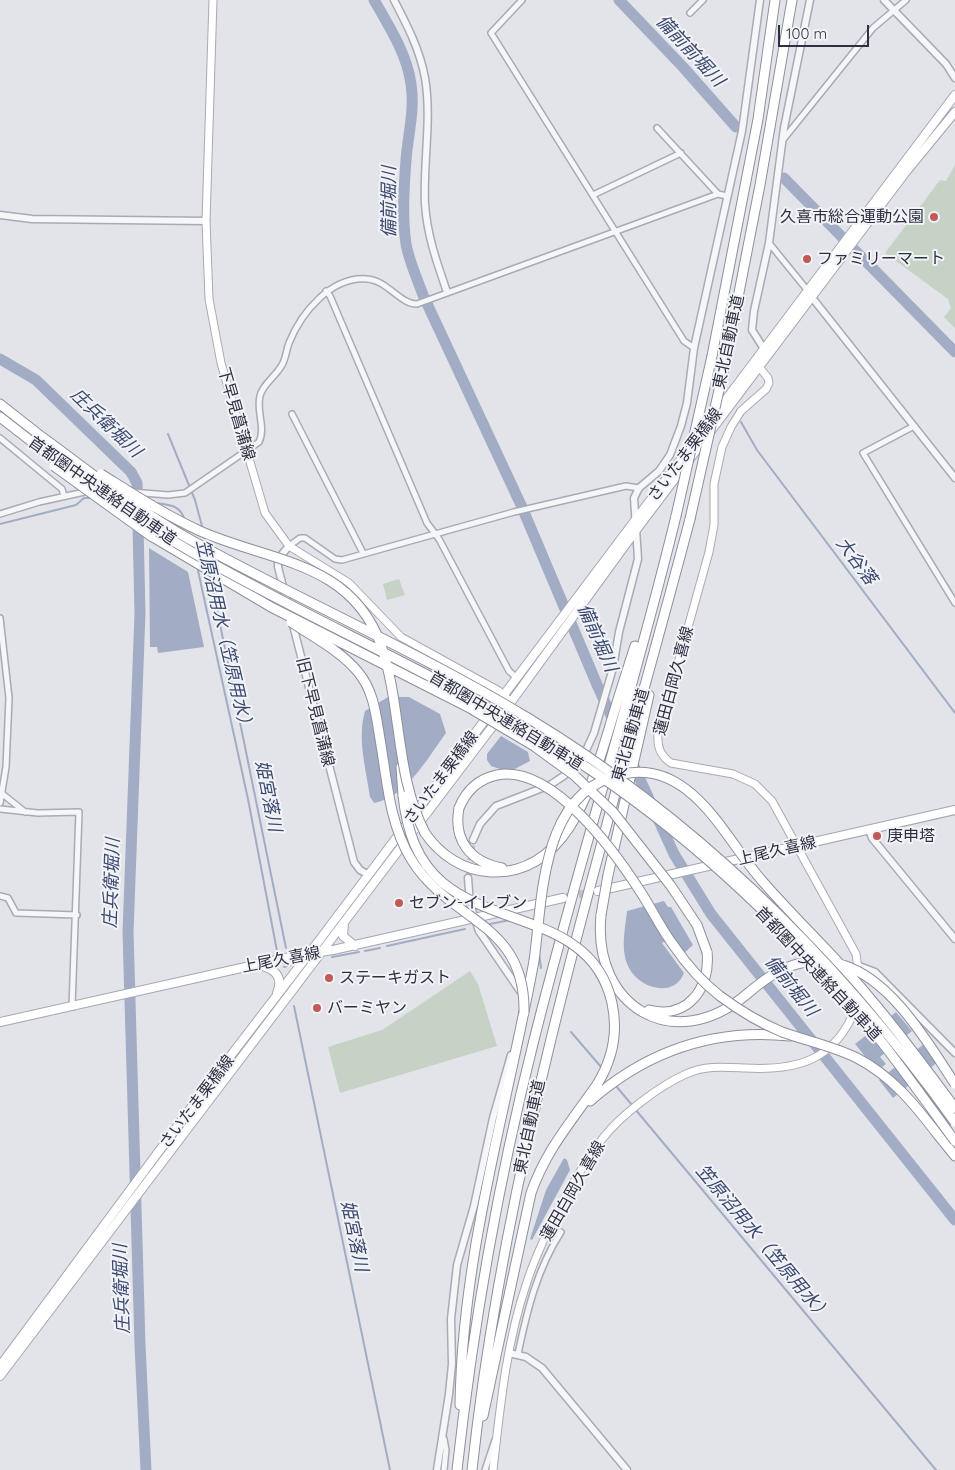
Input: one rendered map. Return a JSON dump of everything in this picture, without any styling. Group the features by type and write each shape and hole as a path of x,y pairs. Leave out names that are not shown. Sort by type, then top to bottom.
{"highway":[{"name":"東北自動車道","path":"457,1470 477,1325 506,1160 535,1036 676,516 712,356 758,119 776,0"},
{"name":"東北自動車道","path":"472,1470 493,1315 522,1163 560,997 690,519 726,359 760,185 792,0"},
{"name":"首都圏中央連絡自動車道","path":"0,404 106,485 186,537 275,586 484,692 570,744 658,807 738,874 815,950 891,1036 955,1122"},
{"name":"首都圏中央連絡自動車道","path":"0,418 109,499 188,550 301,611 430,675 512,720 567,754 654,817 734,884 807,957 883,1044 955,1141"},
{"path":"18,432 30,447 62,472 128,520 194,562 271,607 468,707 534,746 579,779 613,812 671,886 697,925 707,952 706,980 699,994 684,1007 664,1012 653,1011 628,1000"},
{"path":"42,437 174,518 216,537 302,565 322,574 339,586 362,609 378,637 389,672 413,804 425,833 443,854 472,869 502,872 525,866 546,855 571,826 593,778 635,646 650,612"},
{"path":"271,607 341,656 365,682 373,701 390,799 396,827 404,848 417,868 434,887 481,923 508,949 517,964 524,986 524,1013"},
{"path":"652,662 651,682 608,875 601,915 601,943 604,964 612,981 628,1000 651,1015 684,1023 714,1016 728,1009 776,972 802,962 830,962 856,970 879,985 891,997 955,1084"},
{"path":"400,737 403,796 408,827 415,848 427,866 444,883 464,896 543,928 567,940 586,956 601,976 611,998 615,1023 612,1048 601,1086"},
{"path":"460,1448 461,1375 467,1310 480,1220 524,1013 548,860 557,831 567,810 587,790 607,778 637,772 658,774 677,782 701,804 763,882 869,997 955,1108"},
{"path":"525,866 493,867 474,857 467,850 458,834 459,808 474,785 490,776 500,774 529,778 551,790 581,817 610,850 642,893 672,944 702,980 718,995 748,1015 772,1027 844,1052 884,1076 910,1100 955,1156"},
{"path":"474,1450 488,1398 510,1285 531,1193 551,1149 573,1117 601,1086 648,1060 702,1040 744,1034 800,1037"}],"main road":[{"name":"下早見菖蒲線","path":"213,0 206,221 208,299 221,363 265,513 289,546 349,582 406,640 504,695 511,702"},
{"name":"さいたま栗橋線","path":"0,1376 142,1187 205,1109 320,952 511,702 637,528 760,368 810,294 955,96"},
{"name":"さいたま栗橋線","path":"853,236 955,112"},
{"name":"さいたま栗橋線","path":"0,1365 764,349 810,294"},
{"name":"蓮田白岡久喜線","path":"493,1470 509,1353 518,1312 534,1261 586,1162 603,1137 653,1094 687,1073 704,1068 790,1068 813,1060 834,1045 852,1018 858,1002 859,966 856,954 776,807 755,784 726,772 684,767 671,763 660,753 657,742 709,552 714,525 714,484 722,447 741,411 766,390 769,384 768,378 760,368"},
{"name":"上尾久喜線","path":"598,890 955,810"},
{"name":"上尾久喜線","path":"0,1022 256,965 355,946 563,898"},
{"path":"346,919 342,932 343,936 355,946"},
{"path":"256,965 270,968 278,976 280,984 274,1001"}],"street":[{"path":"394,0 417,50 425,77 427,100 426,216 444,294"},
{"path":"522,0 491,33 684,341 694,348"},
{"path":"690,13 703,0"},
{"path":"473,840 480,824 496,806 550,785 565,775 583,757 594,733 613,668 619,632 638,559 637,528 633,502 639,488 659,470 674,447 690,390 694,348 742,131 760,0"},
{"path":"764,349 752,330 769,243 782,141 809,0"},
{"path":"884,0 946,64 955,78"},
{"path":"782,141 790,135 873,28 906,0"},
{"path":"657,128 718,194"},
{"path":"593,195 681,153"},
{"path":"0,514 64,496 94,491 132,492 168,496 185,493 246,452 260,439 259,399 261,392 283,364 293,334 326,291 355,280 367,279 384,284 409,303 417,304 718,194 727,196"},
{"path":"0,215 32,219 206,221"},
{"path":"769,243 955,478"},
{"path":"326,291 330,296 423,516 435,534 509,671 517,678"},
{"path":"292,414 363,554"},
{"path":"914,426 863,453 955,603"},
{"path":"0,438 62,489 64,496"},
{"path":"289,546 302,538 337,560 533,507 626,486 639,488"},
{"name":"旧下早見菖蒲線","path":"289,546 278,559 278,566 354,862 360,870 369,875"},
{"path":"0,618 9,698 6,767 0,803"},
{"path":"1,792 26,812"},
{"path":"0,809 26,812 78,812 72,1007"},
{"path":"869,830 872,838 955,939"},
{"path":"437,1470 444,1438 452,1364 451,1319 457,1265 474,1206 493,1118 522,1013 522,998 518,985 489,948 474,919 468,878"},
{"path":"0,896 8,898 16,913 76,915"},
{"path":"859,966 874,972 955,1053"},
{"path":"518,1354 534,1289 549,1251 561,1232"},
{"path":"509,1353 531,1359 542,1368 627,1470"},
{"path":"485,1470 497,1435"},
{"path":"444,1438 446,1450 444,1470"}],"green space":[{"name":"久喜市総合運動公園","path":"955,165 955,328 944,317 951,308 948,299 885,253 940,180 946,181"},
{"path":"399,579 405,595 387,600 383,584"},
{"path":"470,971 478,984 497,1046 340,1093 328,1047 382,1030"}],"water":[{"path":"149,548 188,572 204,647 158,653 157,647 150,647"},
{"path":"388,697 409,697 440,714 446,733 407,785 386,799 374,803 370,797 363,754 363,722 365,711"},
{"path":"501,736 528,752 530,761 509,772 491,766 487,760 487,754"},
{"path":"664,901 668,907 671,907 693,945 683,954 672,937 662,943 684,973 673,986 656,988 640,981 629,968 624,947 624,933 627,911"},
{"path":"896,1012 912,1031 880,1057 886,1064 877,1071 855,1044"},
{"path":"930,1039 944,1057 893,1098 879,1080"},
{"path":"564,1158 567,1160 570,1170 532,1240 530,1239 546,1190"}],"waterway":[{"name":"備前堀川","path":"374,0 406,62 411,84 412,113 404,191 405,234 411,263 423,295 521,505 598,687 674,854 711,914 955,1220"},
{"name":"備前前堀川","path":"619,0 683,67 736,127"},
{"name":"備前前堀川","path":"784,178 955,352"},
{"name":"庄兵衛堀川","path":"0,359 36,380 131,472 137,483 140,613 128,932 140,1345 146,1470"},
{"name":"大谷落","path":"741,422 757,450 955,713"},
{"name":"姫宮落川","path":"168,434 195,500 202,526"},
{"name":"笠原沼用水（笠原用水）","path":"0,524 76,505 84,498 94,498"},
{"name":"笠原沼用水（笠原用水）","path":"156,503 170,505 178,509 185,521"},
{"name":"笠原沼用水（笠原用水）","path":"197,566 248,799 277,951"},
{"name":"姫宮落川","path":"213,590 286,948"},
{"name":"笠原沼用水（笠原用水）","path":"490,924 510,920"},
{"name":"笠原沼用水（笠原用水）","path":"387,946 465,929"},
{"name":"笠原沼用水（笠原用水）","path":"365,951 380,948"},
{"name":"笠原沼用水（笠原用水）","path":"332,957 359,952"},
{"name":"笠原沼用水（笠原用水）","path":"539,953 541,968"},
{"name":"笠原沼用水（笠原用水）","path":"284,967 291,965"},
{"name":"姫宮落川","path":"294,1006 390,1470"},
{"name":"笠原沼用水（笠原用水）","path":"571,1032 602,1068"},
{"name":"笠原沼用水（笠原用水）","path":"616,1086 632,1105"},
{"name":"笠原沼用水（笠原用水）","path":"635,1109 936,1470"}],"tunnel":[{"path":"468,878 473,840"},
{"path":"567,897 592,892"}],"place":[{"name":"久喜市総合運動公園","path":"934,217"},
{"name":"ファミリーマート","path":"807,259"},
{"name":"庚申塔","path":"877,836"},
{"name":"セブン-イレブン","path":"399,903"},
{"name":"ステーキガスト","path":"329,978"},
{"name":"バーミヤン","path":"317,1008"}]}
